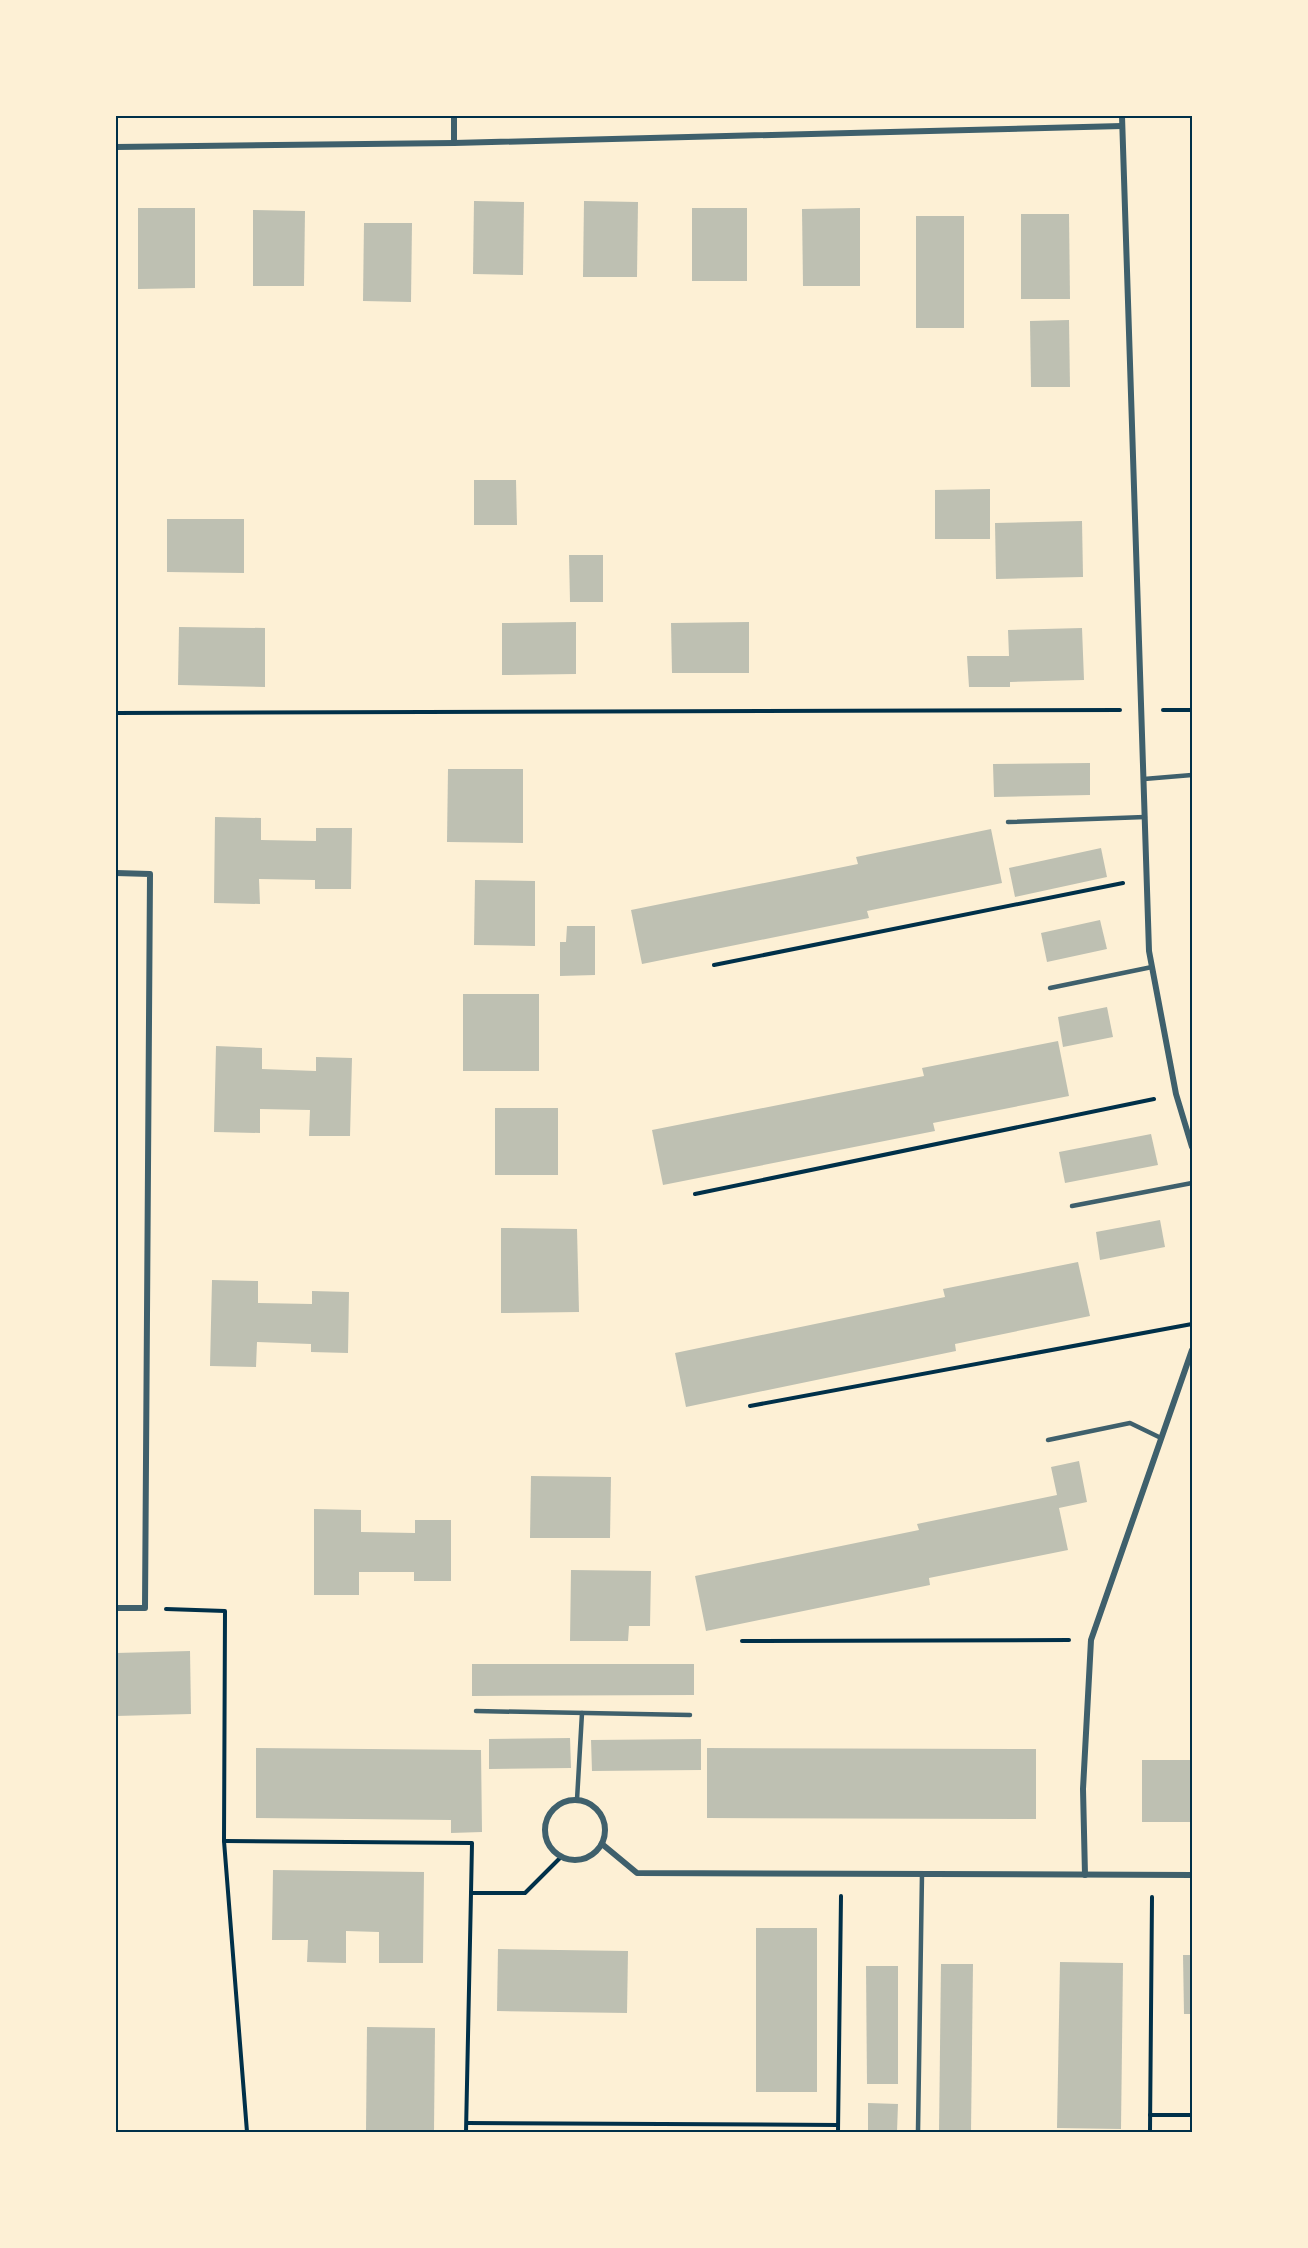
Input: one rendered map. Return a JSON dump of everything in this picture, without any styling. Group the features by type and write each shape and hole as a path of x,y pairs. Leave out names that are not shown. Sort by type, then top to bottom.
{"street":[{"path":"454,116 454,142"},
{"path":"1122,116 1147,879 1152,966 1176,1094 1192,1147"},
{"path":"116,147 454,142 1122,126"},
{"path":"116,873 150,874 145,1608 116,1608"},
{"path":"1085,1875 1083,1789 1091,1640 1192,1350"},
{"path":"577,1800 589,1803 604,1821 605,1833 602,1844 595,1853 584,1859 573,1861 561,1857 552,1850 547,1839 548,1817 556,1807 566,1802 577,1800"},
{"path":"602,1844 637,1874 1192,1875"}],"lane":[{"path":"1144,779 1192,775"},
{"path":"1008,822 1145,817"},
{"path":"1050,988 1152,966"},
{"path":"1072,1206 1192,1183"},
{"path":"1048,1440 1130,1423 1161,1438"},
{"path":"476,1711 690,1715"},
{"path":"577,1800 582,1713"},
{"path":"918,2131 922,1874"}],"path":[{"path":"116,713 1142,710"},
{"path":"714,964 1147,879"},
{"path":"695,1194 1176,1094"},
{"path":"750,1406 1192,1324"},
{"path":"145,1608 225,1611 224,1841 248,2133"},
{"path":"742,1641 1091,1640"},
{"path":"224,1841 472,1843 466,2133"},
{"path":"471,1893 525,1893 561,1857"},
{"path":"837,2133 841,1874"},
{"path":"1150,2133 1152,1875"},
{"path":"1150,2115 1192,2115"},
{"path":"467,2123 838,2125"}],"building":[{"path":"474,201 524,202 523,275 473,274"},
{"path":"584,201 638,202 637,277 583,277"},
{"path":"138,208 195,208 195,288 138,289"},
{"path":"692,208 747,208 747,281 692,281"},
{"path":"860,208 860,286 803,286 802,209"},
{"path":"253,210 305,211 304,286 253,286"},
{"path":"1021,214 1069,214 1070,299 1021,299"},
{"path":"916,216 964,216 964,328 916,328"},
{"path":"364,223 412,223 411,302 363,301"},
{"path":"1069,320 1070,387 1031,387 1030,321"},
{"path":"474,480 516,480 517,525 474,525"},
{"path":"990,489 990,539 935,539 935,490"},
{"path":"167,519 244,519 244,573 167,572"},
{"path":"1082,521 1083,577 996,579 995,523"},
{"path":"569,555 603,555 603,602 570,602"},
{"path":"576,622 576,674 502,675 502,623"},
{"path":"749,622 749,673 672,673 671,623"},
{"path":"179,627 265,628 265,687 178,685"},
{"path":"1082,628 1084,680 1010,682 1010,687 969,687 967,656 1009,656 1008,630"},
{"path":"1090,763 1090,795 994,797 993,764"},
{"path":"448,769 523,769 523,843 447,842"},
{"path":"215,817 261,818 261,840 316,841 316,828 352,828 351,889 315,889 315,880 259,879 260,904 214,903"},
{"path":"991,829 1002,883 867,911 869,918 642,964 631,910 858,864 856,857"},
{"path":"1101,848 1107,877 1015,897 1009,868"},
{"path":"475,880 535,881 535,946 474,945"},
{"path":"1100,920 1107,949 1047,962 1041,933"},
{"path":"567,926 595,926 595,975 560,976 560,942 566,942"},
{"path":"463,994 539,994 539,1071 463,1071"},
{"path":"1107,1007 1113,1037 1063,1047 1058,1017"},
{"path":"1058,1041 1069,1096 933,1123 935,1131 663,1185 652,1130 924,1076 922,1068"},
{"path":"216,1046 262,1048 262,1069 316,1071 316,1057 352,1058 350,1136 309,1136 310,1110 260,1109 260,1133 214,1132"},
{"path":"495,1108 558,1108 558,1175 495,1175"},
{"path":"1151,1134 1158,1165 1065,1183 1059,1152"},
{"path":"1160,1220 1165,1247 1100,1260 1096,1232"},
{"path":"501,1228 577,1229 579,1312 501,1313"},
{"path":"1078,1262 1090,1316 955,1344 956,1351 686,1407 675,1353 945,1297 943,1289"},
{"path":"212,1280 258,1281 258,1303 312,1304 312,1291 349,1292 348,1353 311,1352 311,1344 257,1342 256,1367 210,1366"},
{"path":"1079,1461 1087,1502 1059,1508 1068,1550 929,1578 930,1585 706,1631 695,1576 919,1530 917,1524 1057,1495 1051,1467"},
{"path":"531,1476 611,1477 610,1538 530,1538"},
{"path":"314,1509 361,1510 361,1532 415,1533 415,1520 451,1520 451,1581 414,1581 414,1572 359,1572 359,1595 314,1595"},
{"path":"571,1570 651,1571 650,1626 629,1626 628,1641 570,1641"},
{"path":"190,1651 191,1714 116,1716 116,1653"},
{"path":"472,1664 694,1664 694,1695 472,1696"},
{"path":"570,1738 571,1768 489,1769 489,1739"},
{"path":"701,1739 701,1770 592,1771 591,1740"},
{"path":"256,1748 481,1750 482,1832 451,1833 451,1820 256,1818"},
{"path":"707,1748 1036,1749 1036,1819 707,1818"},
{"path":"1142,1760 1192,1760 1192,1822 1142,1822"},
{"path":"273,1870 424,1872 423,1963 379,1963 379,1932 346,1931 346,1963 307,1962 308,1940 272,1940"},
{"path":"756,1928 817,1928 817,2092 756,2092"},
{"path":"498,1949 628,1951 627,2013 497,2011"},
{"path":"1183,1955 1192,1955 1192,2014 1184,2014"},
{"path":"1060,1962 1123,1963 1121,2129 1057,2128"},
{"path":"941,1964 973,1964 971,2132 939,2132"},
{"path":"866,1966 898,1966 898,2084 867,2084"},
{"path":"367,2027 435,2028 434,2132 366,2132"},
{"path":"868,2103 898,2104 897,2132 868,2132"}]}
